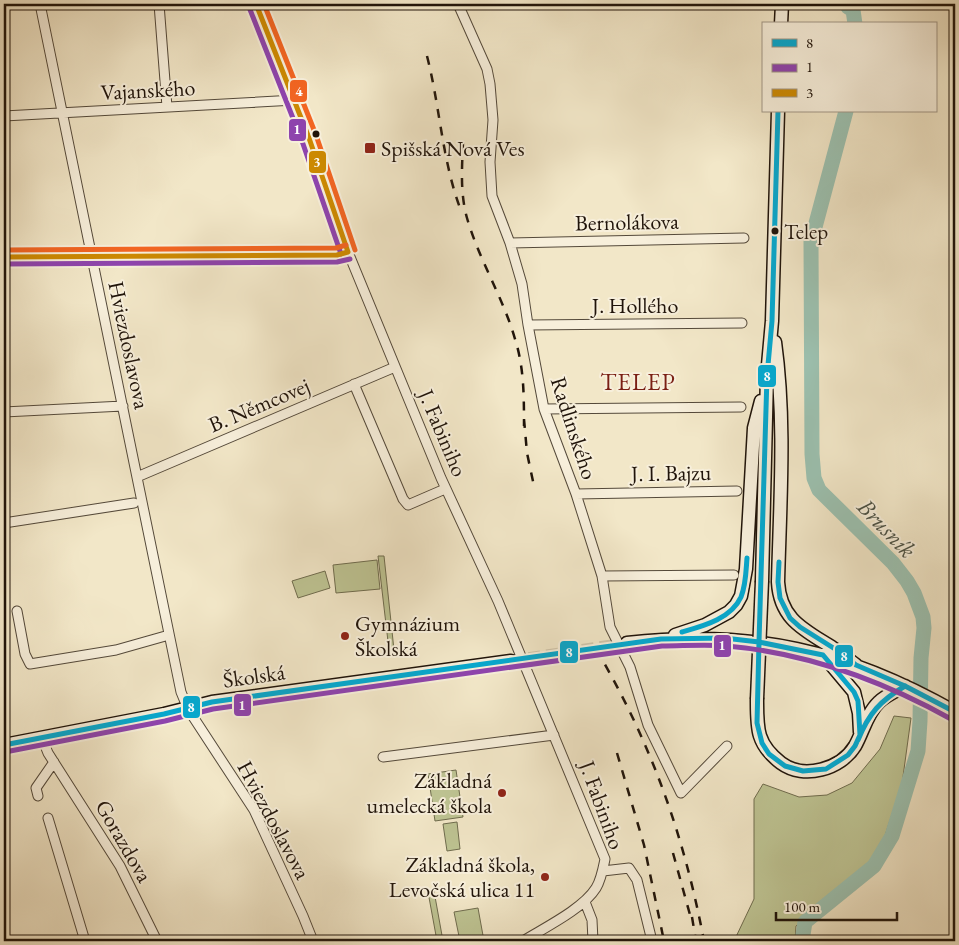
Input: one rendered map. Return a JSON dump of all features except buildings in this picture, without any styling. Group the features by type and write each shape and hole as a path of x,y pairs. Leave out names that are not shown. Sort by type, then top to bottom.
{"main road":[{"path":"781,22 782,4"},
{"path":"778,112 772,321 767,376 757,699 757,723 762,744 769,754 785,766 802,771 826,769 848,755 855,746 872,710 879,702 906,687"},
{"path":"772,321 778,366 782,452 778,582 780,598 790,618 800,627 856,665"},
{"path":"661,639 704,625 729,612 741,596 746,568 754,428 767,376"},
{"path":"627,643 661,639 724,638 770,643 823,655 856,665 906,687 955,712"},
{"path":"823,655 854,692 859,713 860,735"},
{"name":"Školská","path":"4,745 188,709 212,702 511,661"}],"street":[{"name":"Hviezdoslavova","path":"40,4 181,692 188,709 254,810 313,941"},
{"path":"158,4 167,108"},
{"name":"J. Fabiniho","path":"256,4 294,100 348,252 395,367 445,489 498,601 606,859 603,871"},
{"name":"Radlinského","path":"458,4 486,68 490,84 493,120 490,162 492,196 510,243 522,284 544,409 576,494 602,576 610,627 630,667 648,725 681,792 727,746"},
{"name":"Vajanského","path":"4,116 294,100"},
{"name":"Bernolákova","path":"510,243 744,238"},
{"path":"4,257 337,255 348,252"},
{"name":"J. Hollého","path":"528,325 742,323"},
{"name":"B. Němcovej","path":"137,476 395,367"},
{"path":"354,384 403,499 408,505 445,489"},
{"path":"4,412 123,406"},
{"path":"544,409 741,407"},
{"name":"J. I. Bajzu","path":"576,494 737,491"},
{"path":"4,523 134,504"},
{"path":"602,576 734,575"},
{"path":"16,611 25,654 30,664 116,650 169,635"},
{"path":"383,756 554,735"},
{"name":"Gorazdova","path":"42,738 54,762 120,866 154,940"},
{"path":"38,796 36,788 54,762"},
{"path":"48,818 85,941"},
{"path":"523,941 585,902 596,888 603,871 629,868 637,880 652,941"},
{"path":"585,902 592,920 593,941"}],"green space":[{"path":"378,556 384,556 394,650 389,650"},
{"path":"377,560 380,589 336,593 333,565"},
{"path":"325,571 330,588 298,598 292,581"},
{"path":"894,716 911,718 902,784 878,857 796,926 795,941 734,941 754,899 754,799 763,784 799,797 827,795 852,783 880,749"},
{"path":"456,770 463,817 435,821 428,774"},
{"path":"457,822 460,849 447,851 443,824"},
{"path":"434,891 443,941 437,941 428,892"},
{"path":"478,908 484,941 460,941 454,912"}],"waterway":[{"name":"Brusník","path":"848,4 848,7 853,10 855,22"},
{"name":"Brusník","path":"802,941 805,922 874,866 892,836 918,751 920,721 921,658 924,628 923,617 914,593 893,563 819,490 814,478 812,454 811,242 846,112"}],"tunnel":[{"path":"511,661 627,643"}],"railway":[{"path":"427,56 449,171 460,208"},
{"path":"463,142 462,180 465,209 472,234 510,323 518,350 523,382 524,426"},
{"path":"524,419 527,453 534,486"},
{"path":"596,649 633,719 663,790 676,827 696,902 704,941"},
{"path":"617,753 644,845 664,941"},
{"path":"673,853 692,922"},
{"path":"692,917 696,941"}],"transit line":[{"name":"3","path":"256,4 309,138 348,252"},
{"name":"4","path":"264,4 316,135 355,250"},
{"name":"1","path":"249,7 302,141 341,254"},
{"name":"8","path":"759,642 767,376 772,321 778,112"},
{"name":"4","path":"4,250 336,248 346,245"},
{"name":"3","path":"4,257 337,255 348,252"},
{"name":"1","path":"4,264 337,262 350,259"},
{"name":"8","path":"682,632 716,620 731,611 741,597 744,588 747,558"},
{"name":"8","path":"779,562 778,582 780,598 790,618 800,627 856,665 905,686 955,712"},
{"name":"8","path":"4,745 164,714 212,702 661,639 724,638 759,642"},
{"name":"8","path":"759,642 823,655 854,692 858,701 860,735 848,755 826,769 803,771 785,766 769,754 762,743 757,723 759,642"},
{"name":"1","path":"5,752 165,721 213,709 662,646 727,646 786,655 815,662 843,670 898,692 951,719"},
{"name":"8","path":"858,740 866,722 876,708 905,686"}],"place":[{"name":"Spišská Nová Ves","path":"370,148"},
{"name":"Telep","path":"775,231"},
{"name":"Gymnázium Školská","path":"345,636"},
{"name":"Základná umelecká škola","path":"502,793"},
{"name":"Základná škola, Levočská ulica 11","path":"545,877"}],"district":[{"name":"TELEP","path":"638,381"}]}
